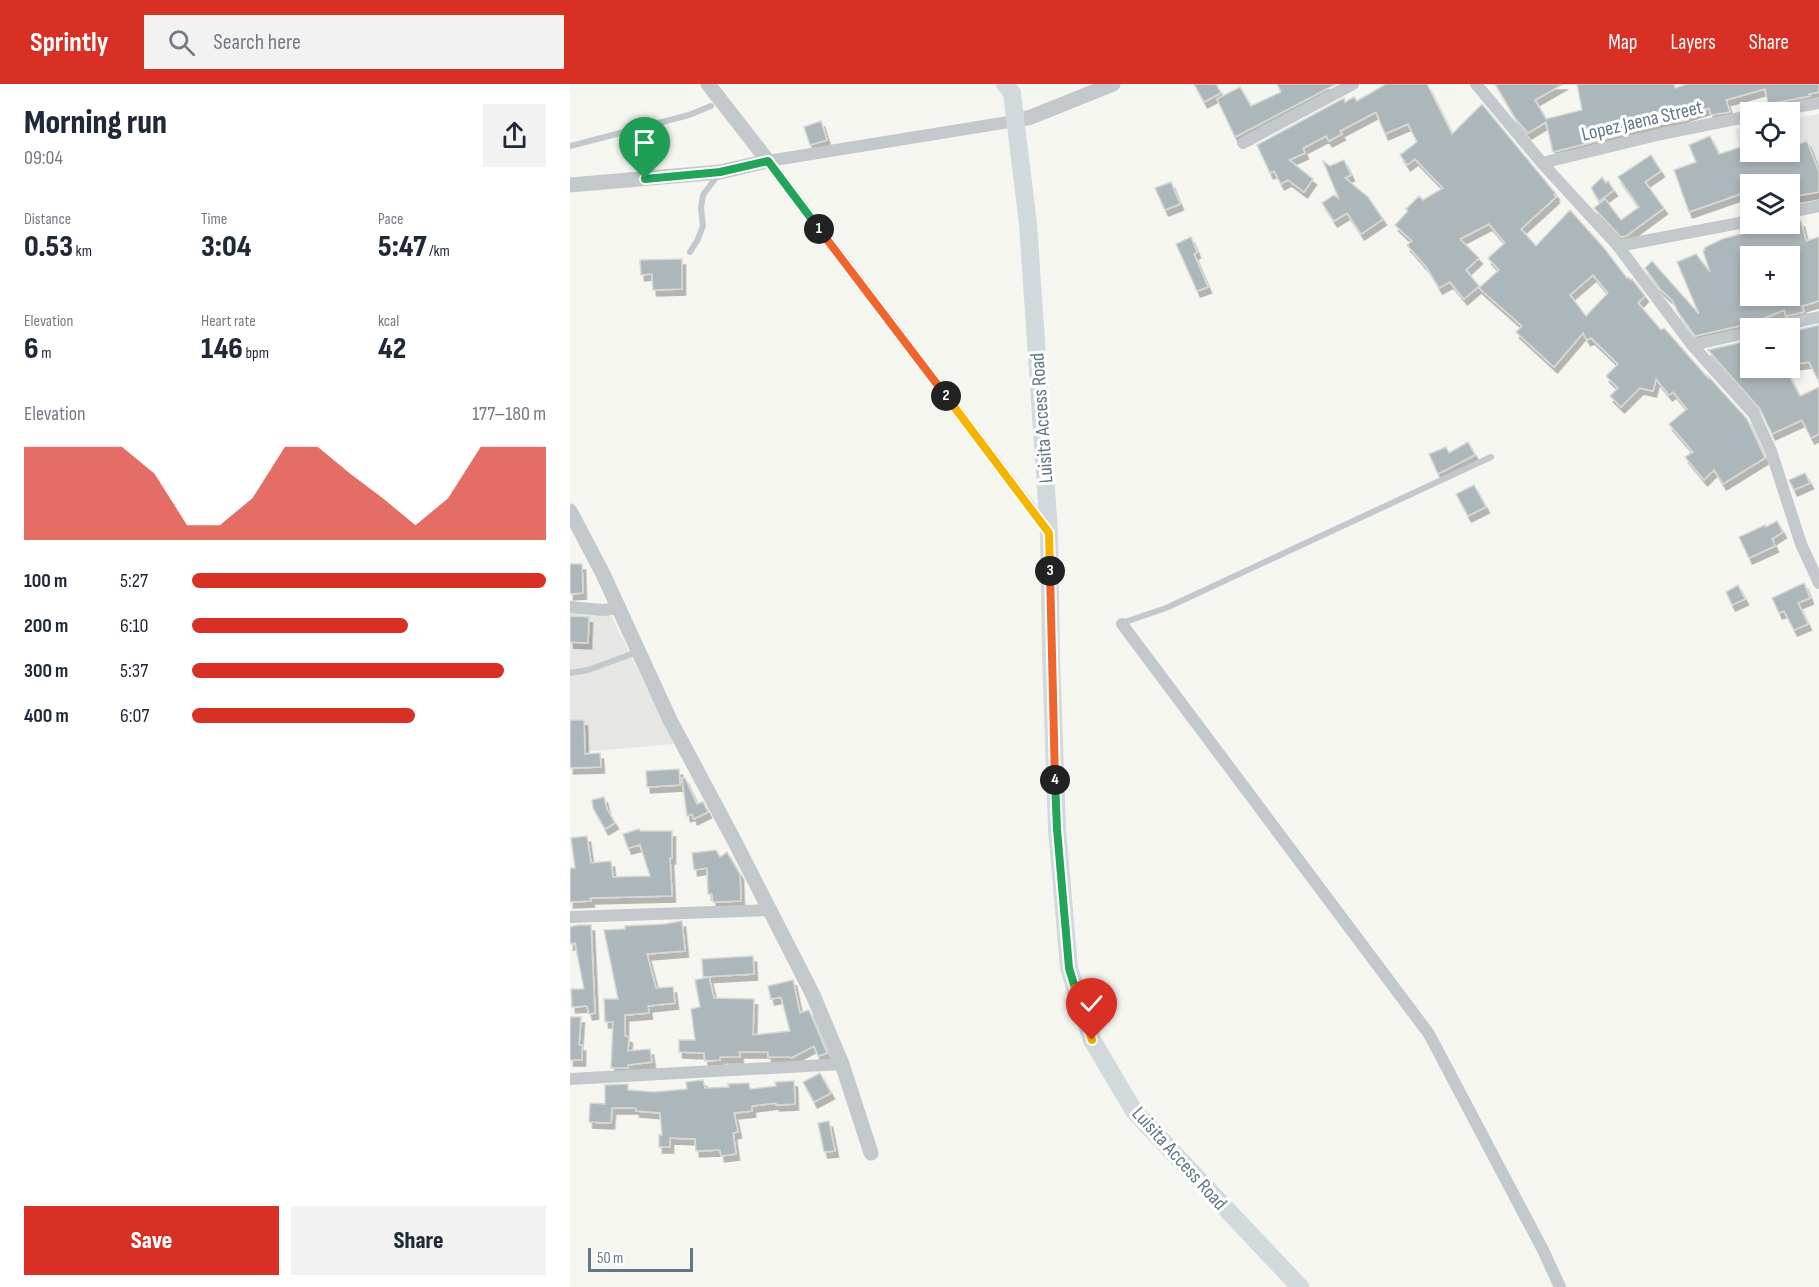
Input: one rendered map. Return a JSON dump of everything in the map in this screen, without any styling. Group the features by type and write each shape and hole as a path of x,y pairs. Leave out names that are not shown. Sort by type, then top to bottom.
{"main road":[{"name":"Luisita Access Road","path":"1005,84 1012,93 1028,224 1049,533 1057,829 1069,968 1092,1040 1134,1111 1300,1287"}],"street":[{"path":"708,84 1049,533"},
{"path":"570,186 720,172 768,161 1015,121 1031,117 1113,84"},
{"path":"1243,143 1353,84"},
{"path":"1476,84 1542,163 1618,246 1692,345 1754,414 1771,451 1801,544 1819,583"},
{"path":"1800,106 1819,103"},
{"name":"Lopez Jaena Street","path":"1542,163 1661,134 1740,118"},
{"path":"1800,210 1819,206"},
{"path":"1618,246 1740,222"},
{"path":"1800,321 1819,317"},
{"path":"1692,345 1740,334"},
{"path":"570,511 599,565 670,720 813,995 842,1064 871,1154"},
{"path":"570,607 603,610 618,608"},
{"path":"1122,624 1429,1034 1543,1250 1560,1287"},
{"path":"570,917 769,910"},
{"path":"570,1079 842,1064"}],"lane":[{"path":"570,146 689,115 711,106"},
{"path":"690,252 703,226 701,208 703,195 720,172"},
{"path":"1122,624 1166,608 1491,457"},
{"path":"570,673 597,667 638,652"}],"shaded area":[{"path":"1819,114 1819,199 1800,204 1800,174 1747,174 1744,162 1800,162 1800,117"},
{"path":"1740,128 1740,148 1735,129"},
{"path":"570,612 611,615 674,744 570,753"}],"building":[{"path":"1194,84 1216,84 1221,93 1204,102"},
{"path":"1277,84 1336,84 1235,137 1217,99 1240,87 1251,106 1281,92"},
{"path":"1386,84 1427,84 1452,134 1482,104 1556,194 1554,195 1556,197 1521,229 1536,246 1570,210 1645,296 1638,303 1661,330 1664,328 1747,419 1765,458 1723,484 1714,470 1704,480 1685,457 1693,452 1669,424 1687,409 1673,392 1669,395 1656,379 1653,391 1640,388 1621,407 1610,396 1618,388 1606,376 1618,364 1591,338 1587,340 1583,333 1554,367 1516,332 1522,326 1479,288 1499,270 1488,258 1505,243 1489,224 1460,239 1479,258 1466,270 1479,286 1464,299 1450,282 1439,288 1427,268 1407,245 1412,241 1395,225 1419,196 1423,200 1443,188 1415,159 1407,165 1400,155 1417,142 1408,124 1385,134 1376,112 1340,131 1342,134 1329,141 1326,136 1303,148 1305,153 1289,160 1313,179 1304,192 1288,180 1281,184 1274,171 1270,173 1257,145 1344,98 1345,102 1354,97 1357,101","holes":["1593,275 1608,293 1586,316 1570,295"]},
{"path":"1495,84 1563,84 1535,100 1546,119 1582,110 1577,84 1674,84 1675,88 1687,84 1819,84 1819,92 1809,94 1810,96 1768,102 1765,89 1726,100 1730,112 1711,115 1709,108 1686,115 1688,120 1627,129 1628,133 1553,152 1546,122 1528,133 1515,118"},
{"path":"821,121 827,140 810,145 804,127"},
{"path":"1710,136 1719,154 1740,147 1740,162 1800,162 1800,143 1807,141 1819,172 1819,192 1800,195 1800,174 1740,174 1740,194 1689,212 1674,170 1696,162 1689,145"},
{"path":"1651,155 1661,171 1645,182 1664,208 1626,236 1621,237 1594,208 1605,199 1621,220 1639,207 1618,177"},
{"path":"1344,160 1351,175 1345,178 1368,197 1383,219 1361,234 1347,213 1334,221 1322,203 1334,195 1339,199 1323,161 1330,166"},
{"path":"1602,177 1614,190 1599,201 1591,188"},
{"path":"1171,182 1180,204 1165,210 1155,188"},
{"path":"1801,221 1806,241 1819,237 1819,301 1802,306 1804,312 1786,316 1784,310 1765,318 1740,318 1740,326 1695,336 1672,300 1660,289 1645,268 1652,261 1699,314 1677,262 1696,254 1710,272 1704,248 1722,239 1740,234 1800,234"},
{"path":"1191,237 1197,252 1194,254 1208,287 1197,291 1176,244"},
{"path":"682,259 682,289 653,290 652,274 641,275 640,260"},
{"path":"1819,325 1819,382 1809,362 1800,363 1800,330"},
{"path":"1740,343 1740,378 1790,378 1800,396 1819,387 1819,434 1811,438 1802,420 1772,434 1760,409 1708,350"},
{"path":"1468,442 1475,455 1438,474 1429,454 1446,447 1449,453"},
{"path":"1805,473 1810,483 1794,490 1789,480"},
{"path":"1474,485 1486,507 1468,516 1456,494"},
{"path":"1777,521 1783,532 1772,539 1775,546 1749,558 1739,537"},
{"path":"570,564 582,564 583,593 570,594"},
{"path":"1804,583 1810,598 1798,603 1808,624 1794,630 1784,611 1779,613 1772,598"},
{"path":"1738,585 1745,599 1732,605 1726,592"},
{"path":"570,616 589,617 588,643 570,642"},
{"path":"570,720 584,720 585,754 600,753 601,767 570,768"},
{"path":"679,769 680,785 647,787 646,771"},
{"path":"682,778 685,778 697,804 703,802 708,812 694,819 692,814 687,816"},
{"path":"604,797 607,809 615,823 605,829 593,808 592,800"},
{"path":"639,829 640,831 672,831 672,858 670,858 672,896 590,898 591,901 570,902 570,868 575,868 571,838 587,836 591,863 611,861 613,877 650,876 640,845 628,848 623,834"},
{"path":"716,850 720,857 727,852 740,874 741,901 713,902 712,894 708,894 707,868 694,870 692,853"},
{"path":"682,921 685,951 647,954 656,988 673,987 675,1003 648,1006 649,1013 625,1015 625,1036 629,1037 628,1051 650,1049 652,1062 628,1065 628,1068 611,1068 613,1022 605,1022 604,999 618,999 604,930"},
{"path":"591,925 595,1013 589,1014 587,1006 572,1007 571,989 584,989 575,943 570,944 570,927"},
{"path":"753,956 754,974 703,977 702,959"},
{"path":"709,977 714,998 754,999 753,1035 790,1031 781,997 771,999 768,986 793,980 800,1013 809,1010 827,1053 818,1056 814,1046 791,1058 768,1057 768,1052 739,1052 740,1057 720,1057 720,1060 705,1061 704,1053 679,1052 679,1040 695,1040 691,1009 700,1007 695,980"},
{"path":"570,1017 581,1017 579,1045 582,1045 582,1060 570,1060"},
{"path":"820,1073 831,1093 814,1102 803,1082"},
{"path":"703,1080 705,1088 749,1083 750,1089 776,1086 775,1082 794,1081 795,1104 776,1105 776,1103 752,1106 752,1111 734,1113 738,1132 733,1133 736,1154 721,1156 720,1150 696,1151 695,1139 670,1138 670,1147 659,1147 659,1135 662,1135 660,1113 636,1111 636,1108 612,1108 611,1123 589,1122 590,1103 605,1104 605,1085 628,1084 628,1090 654,1092 687,1089 686,1082"},
{"path":"829,1121 835,1151 824,1152 818,1123"}],"route":[{"path":"645,179 720,172 768,161 1049,533 1057,829 1069,968 1092,1040"}]}
